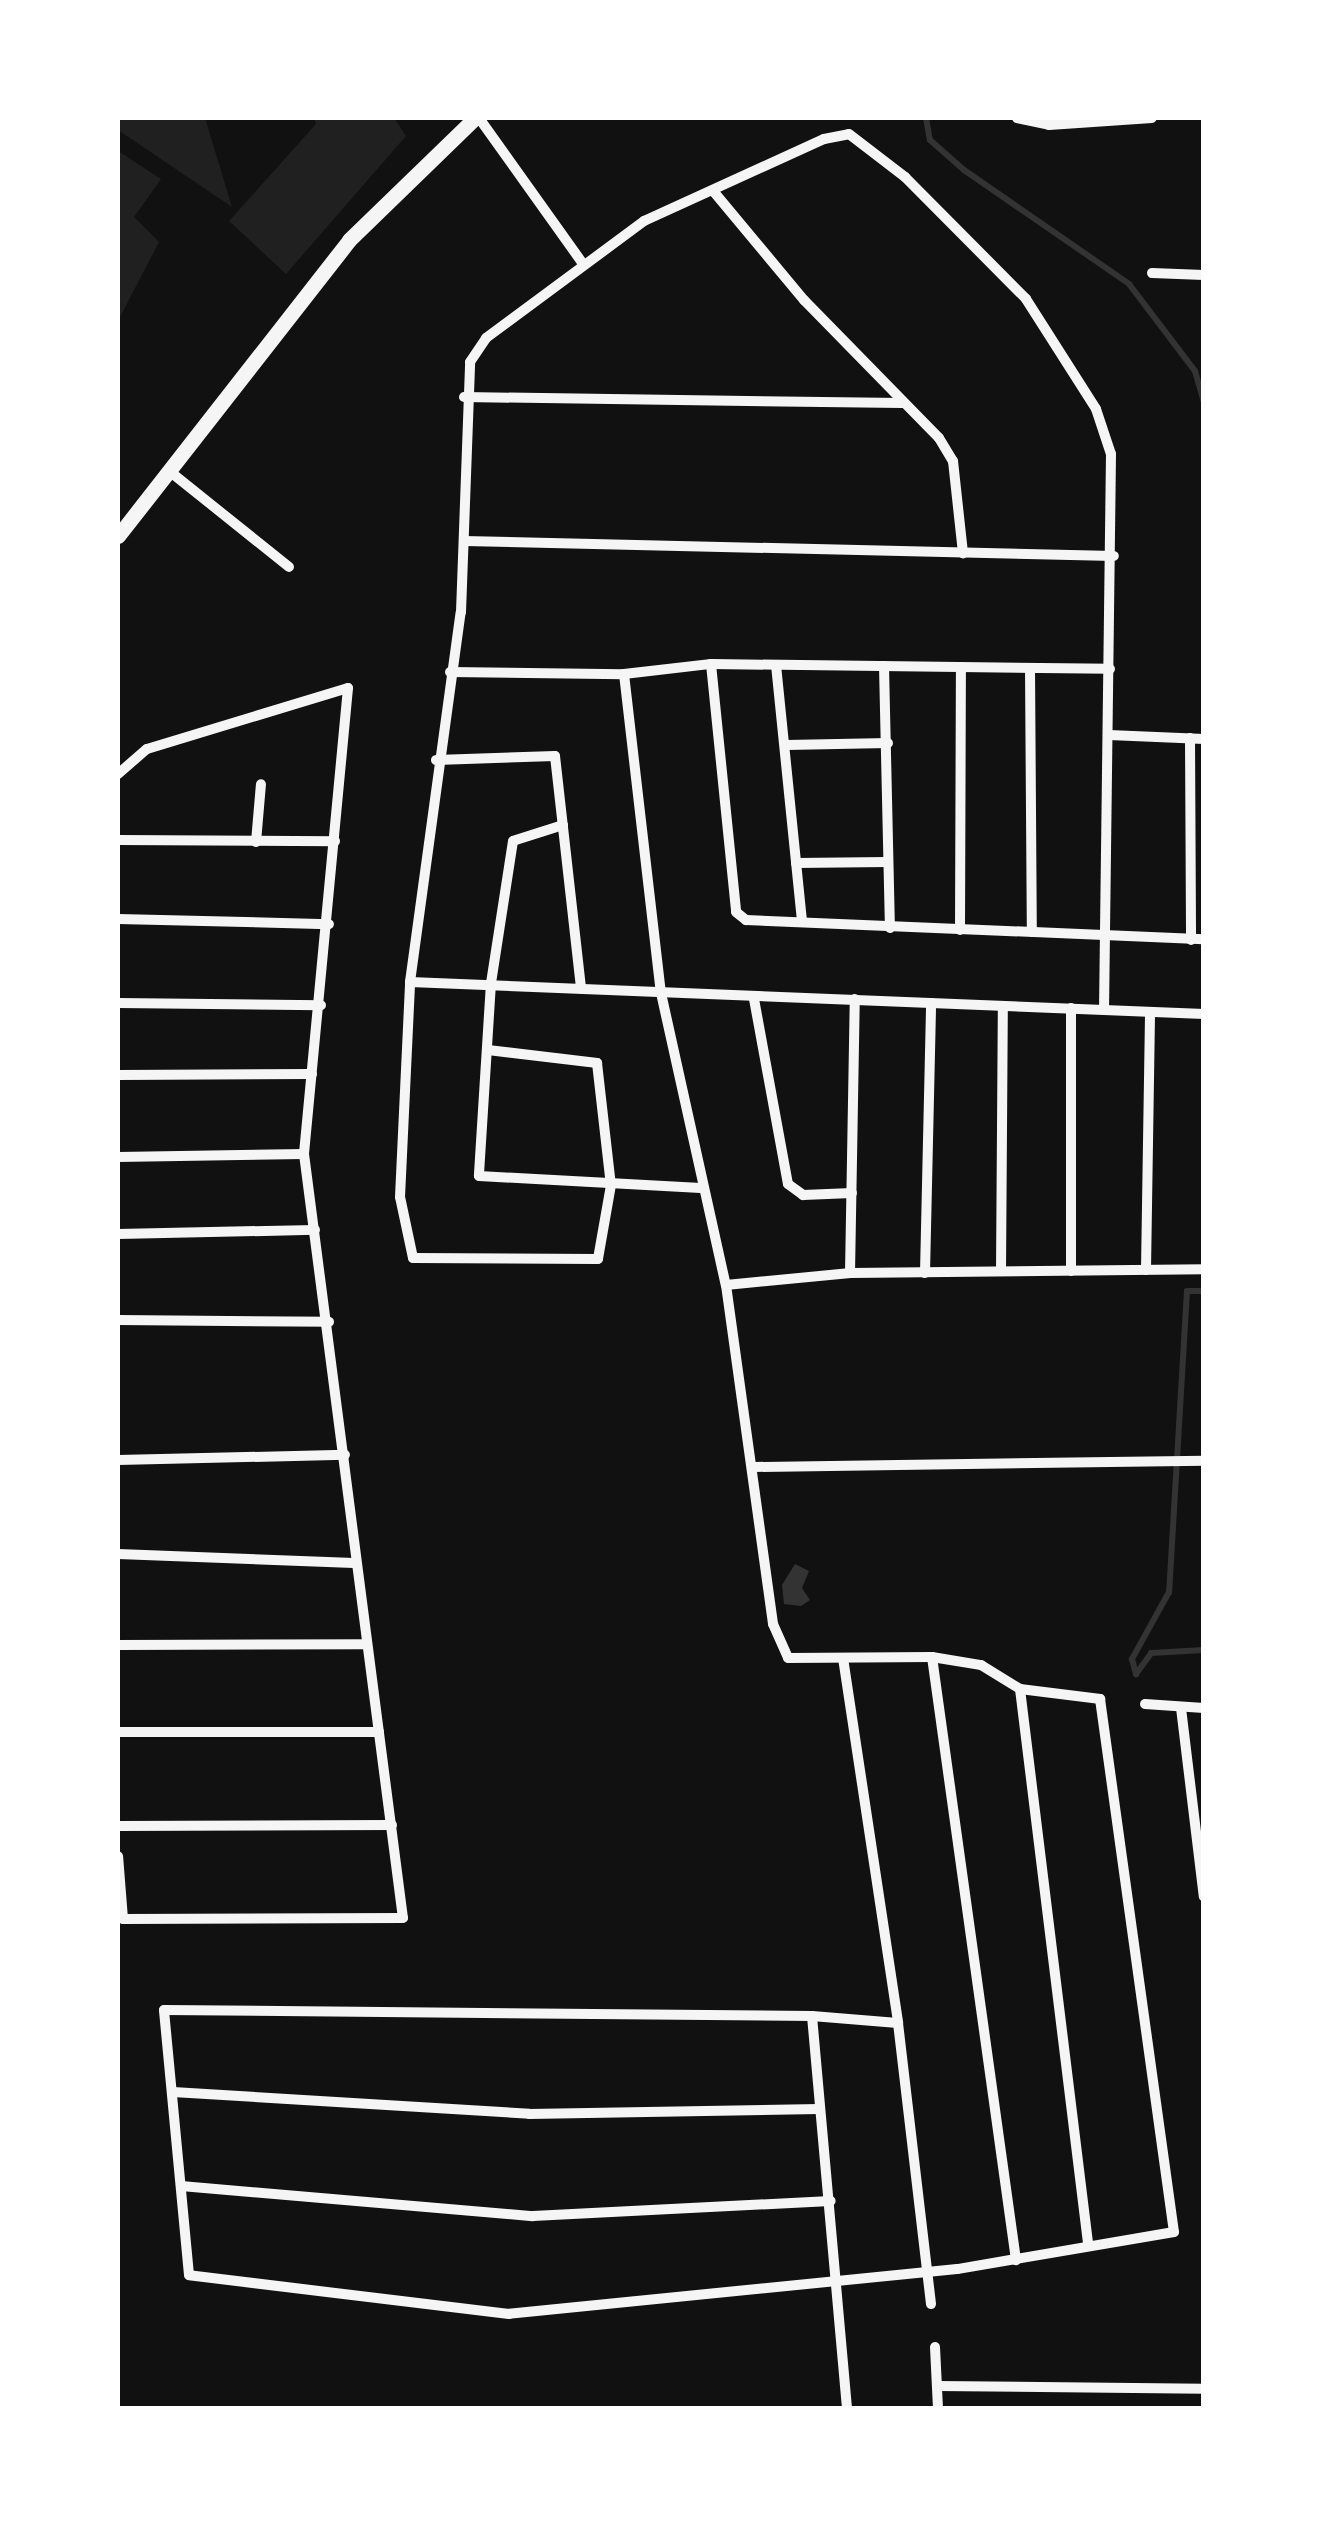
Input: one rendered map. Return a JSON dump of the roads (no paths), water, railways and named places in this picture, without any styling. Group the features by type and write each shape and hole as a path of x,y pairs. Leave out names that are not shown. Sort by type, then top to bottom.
{"main road":[{"path":"118,536 349,240 477,118"}],"street":[{"path":"477,118 580,262"},
{"path":"1017,118 1050,125 1152,118"},
{"path":"488,1050 597,1063 611,1186 598,1259 413,1258 400,1197 410,982 464,541 464,398 470,362 486,338 580,262 644,220 714,192 824,139 849,134 905,178 1026,299 1096,409 1111,454 1114,556 1104,1008"},
{"path":"714,192 953,462 963,553"},
{"path":"1152,274 1204,274"},
{"path":"464,398 902,403"},
{"path":"168,470 290,567"},
{"path":"464,541 1114,556"},
{"path":"450,672 624,674 711,664 1110,669"},
{"path":"711,664 736,912 746,920 1197,939 1190,738"},
{"path":"776,665 802,921"},
{"path":"884,666 890,928"},
{"path":"960,930 961,667"},
{"path":"1030,668 1032,932"},
{"path":"624,674 661,993 701,1188 726,1285 773,1624 788,1658 932,1657 981,1666 1020,1689 1100,1699 1174,2232 928,2272 508,2314 189,2274 164,2010 812,2016 898,2023"},
{"path":"118,774 147,748 348,688 329,924 304,1154 329,1322 354,1563 403,1918 123,1919 118,1856"},
{"path":"1109,735 1204,739"},
{"path":"787,745 888,744"},
{"path":"436,760 555,756 582,989"},
{"path":"256,842 261,784"},
{"path":"563,826 513,841 491,983 479,1176 701,1188"},
{"path":"118,840 334,842"},
{"path":"796,863 887,862"},
{"path":"118,920 329,924"},
{"path":"410,982 754,999 856,999 1204,1014"},
{"path":"754,999 788,1184 803,1195 852,1193"},
{"path":"850,1274 856,999"},
{"path":"118,1003 321,1005"},
{"path":"924,1273 930,1003"},
{"path":"1001,1272 1003,1006"},
{"path":"1071,1008 1071,1271"},
{"path":"1146,1270 1150,1013"},
{"path":"118,1075 312,1074"},
{"path":"118,1157 304,1154"},
{"path":"118,1234 315,1230"},
{"path":"726,1285 850,1274 1204,1269"},
{"path":"118,1320 329,1322"},
{"path":"118,1460 345,1455"},
{"path":"754,1467 1204,1461"},
{"path":"118,1554 354,1563"},
{"path":"118,1645 366,1644"},
{"path":"932,1657 1016,2260"},
{"path":"843,1658 898,2023 931,2304"},
{"path":"1020,1689 1088,2243"},
{"path":"1145,1704 1204,1708"},
{"path":"1181,1708 1204,1898"},
{"path":"118,1732 379,1732"},
{"path":"118,1826 392,1825"},
{"path":"812,2016 847,2408"},
{"path":"172,2092 529,2114 819,2109"},
{"path":"181,2186 533,2216 830,2201"},
{"path":"935,2347 938,2408"},
{"path":"936,2386 1204,2389"}],"waterway":[{"path":"926,118 930,140 964,170 1129,284 1195,371 1204,402"},
{"path":"1204,1291 1187,1291 1169,1592 1132,1659 1136,1674 1151,1653 1204,1650"}]}
